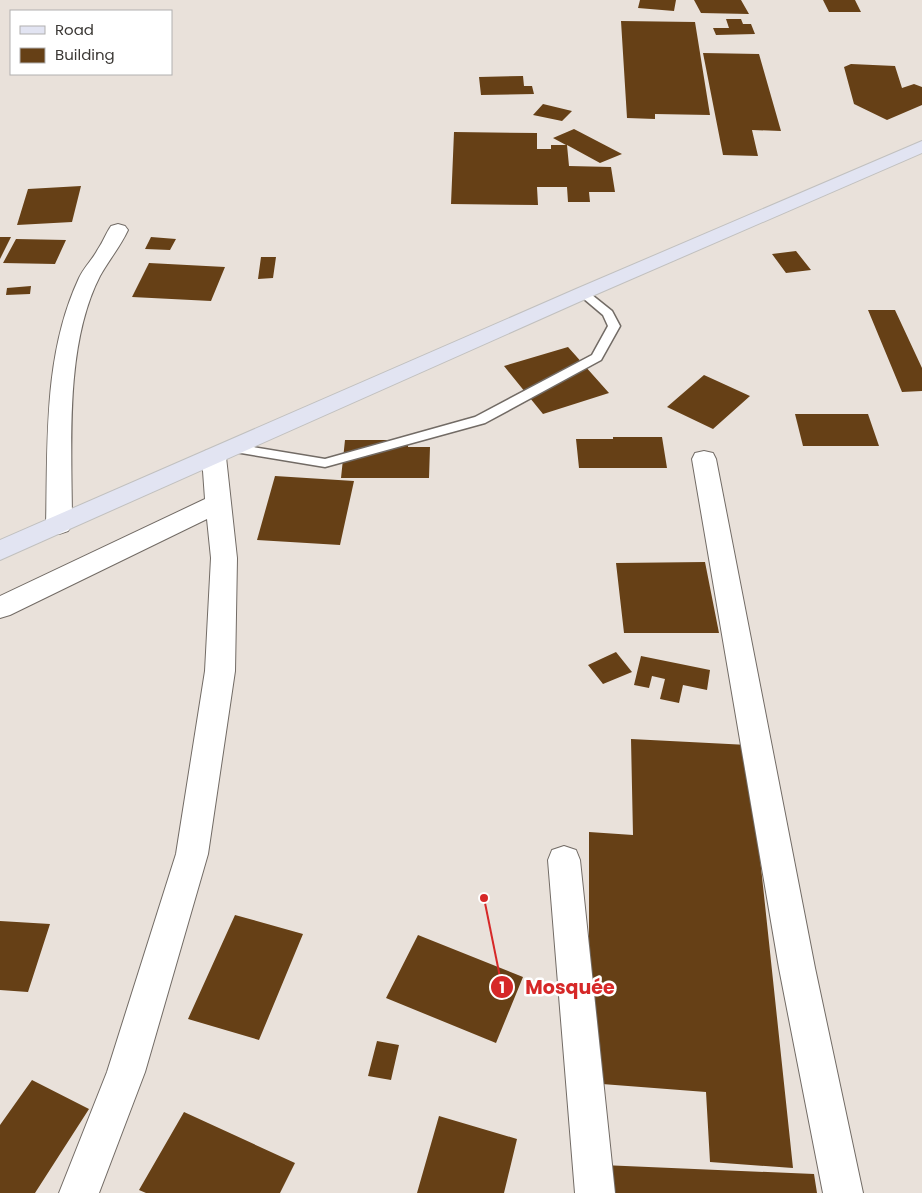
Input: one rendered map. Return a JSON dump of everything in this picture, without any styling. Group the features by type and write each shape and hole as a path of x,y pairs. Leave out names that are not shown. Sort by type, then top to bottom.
{"main road":[{"path":"0,551 583,293 922,146"}],"street":[{"path":"59,525 60,422 63,368 76,314 90,276 108,250 118,230"},
{"path":"79,1193 126,1072 192,854 220,671 224,558 218,503 224,452"},
{"path":"704,459 797,968 843,1193"},
{"path":"0,608 218,503"},
{"path":"564,860 595,1193"}],"lane":[{"path":"224,452 325,463 480,420 598,358 614,326 608,313 583,293"}],"building":[{"path":"640,0 676,0 674,11 638,8"},
{"path":"694,0 741,0 749,14 701,13"},
{"path":"823,0 855,0 861,12 829,12"},
{"path":"726,19 741,19 743,24 751,24 755,34 716,35 713,28 729,28"},
{"path":"621,21 695,22 710,115 655,114 655,119 627,118"},
{"path":"703,53 759,54 781,131 752,130 758,156 723,155"},
{"path":"851,64 895,66 902,88 914,84 922,87 922,105 887,120 854,104 844,67"},
{"path":"523,76 524,86 532,86 534,94 481,95 479,77"},
{"path":"543,104 572,111 562,121 533,115"},
{"path":"574,129 622,154 600,163 567,145 569,166 611,167 615,192 589,192 590,202 568,202 567,187 537,187 538,205 451,204 454,132 537,133 537,149 551,149 551,145 566,145 553,138"},
{"path":"81,186 72,222 17,225 28,189"},
{"path":"0,237 11,237 0,259"},
{"path":"151,237 176,239 170,250 145,249"},
{"path":"16,239 66,240 55,264 3,263"},
{"path":"796,251 811,270 786,273 772,254"},
{"path":"261,257 276,257 273,278 258,279"},
{"path":"149,263 225,267 211,301 132,297"},
{"path":"31,286 30,294 6,295 7,288"},
{"path":"868,310 895,310 922,368 922,391 902,392"},
{"path":"568,347 609,393 543,414 504,366"},
{"path":"704,375 750,396 713,429 667,407"},
{"path":"795,414 868,414 879,446 803,446"},
{"path":"613,437 662,437 667,468 579,468 576,439 613,439"},
{"path":"345,440 408,440 408,447 430,447 429,478 341,478"},
{"path":"275,476 354,481 340,545 257,540"},
{"path":"705,562 719,633 624,633 616,563"},
{"path":"616,652 632,672 603,684 588,665"},
{"path":"641,656 710,670 707,690 683,685 679,703 660,699 665,679 652,676 649,688 634,685"},
{"path":"631,739 748,745 793,1168 710,1162 706,1092 589,1083 589,832 633,835"},
{"path":"235,915 303,934 259,1040 188,1019"},
{"path":"0,921 50,924 28,992 0,990"},
{"path":"418,935 523,977 496,1043 386,998"},
{"path":"377,1041 399,1045 391,1080 368,1076"},
{"path":"32,1080 89,1109 35,1193 0,1193 0,1125"},
{"path":"184,1112 295,1163 280,1193 146,1193 139,1190"},
{"path":"439,1116 517,1139 504,1193 417,1193"},
{"path":"602,1165 814,1174 817,1193 604,1193"}],"place":[{"name":"Mosquée","path":"484,898"}]}
